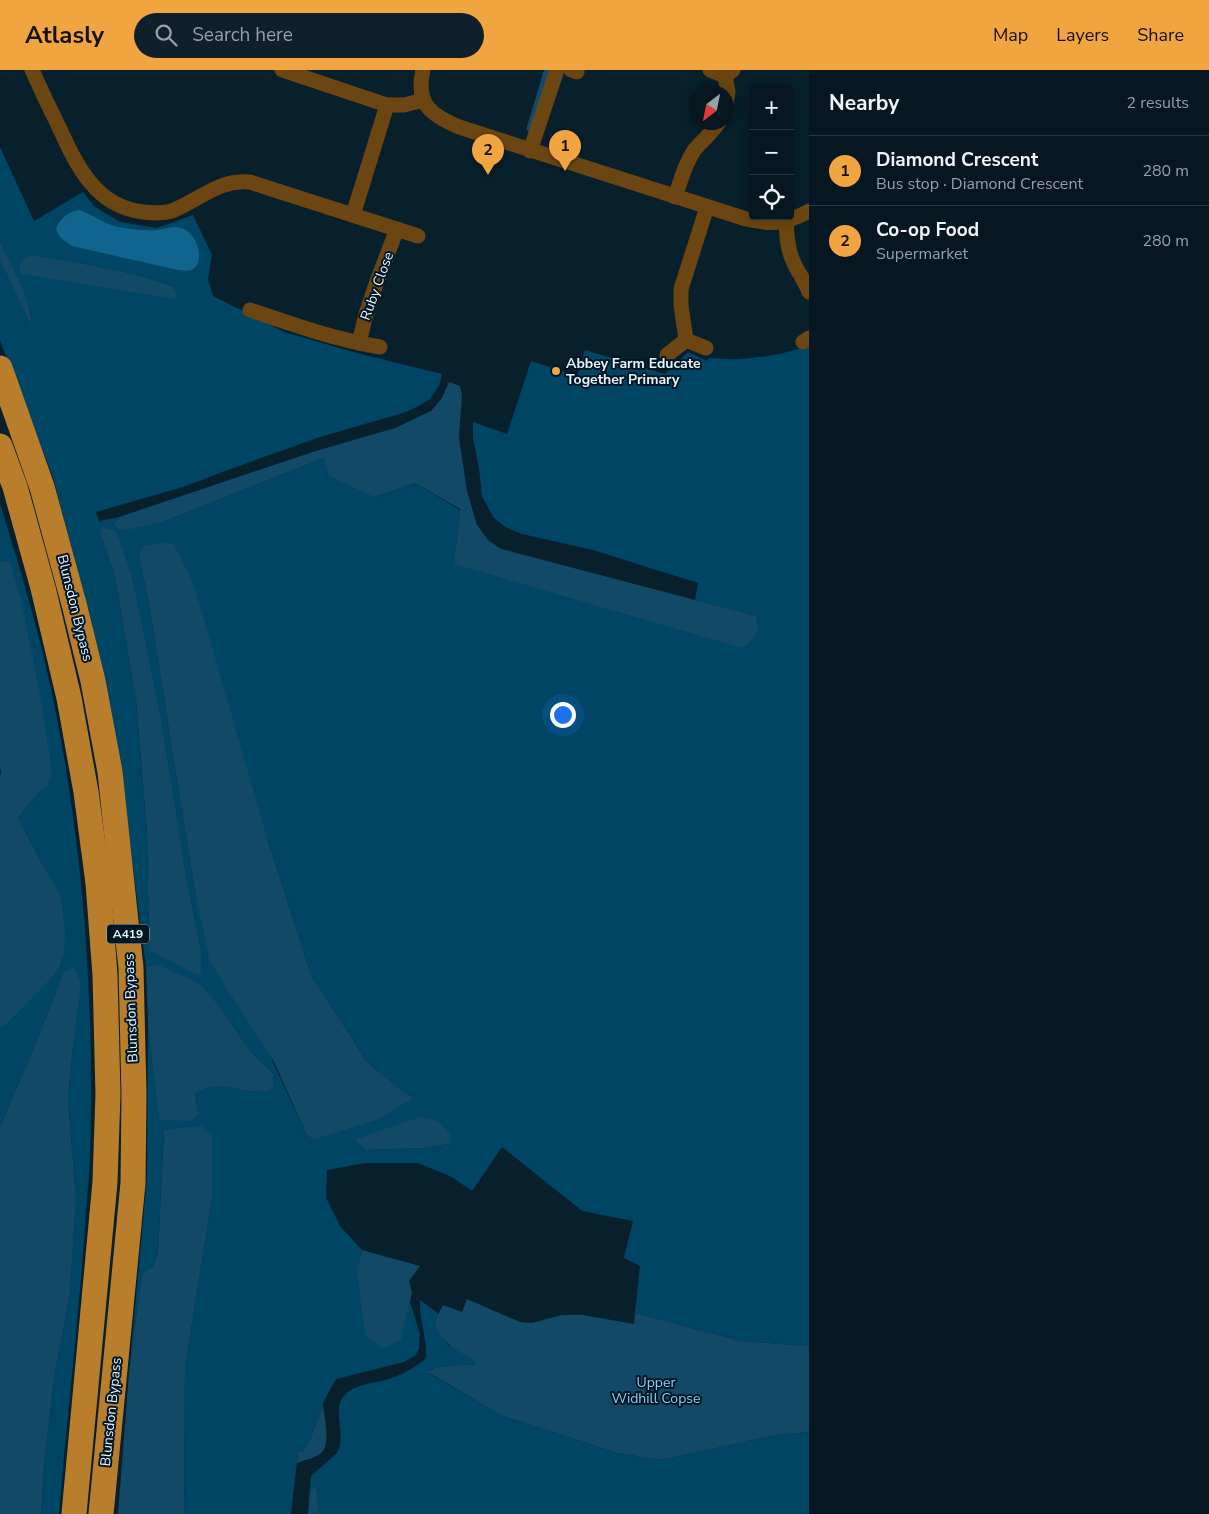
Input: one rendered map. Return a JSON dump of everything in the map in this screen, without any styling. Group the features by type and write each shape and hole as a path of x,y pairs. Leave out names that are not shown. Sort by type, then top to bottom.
{"highway":[{"name":"Blunsdon Bypass","path":"0,368 42,487 93,681 110,772 131,968 134,1095 133,1183 101,1514"},
{"name":"Blunsdon Bypass","path":"0,446 15,486 43,588 70,707 86,792 98,883 105,975 108,1094 105,1182 74,1514"}],"street":[{"path":"32,70 74,160 83,174 101,194 120,206 132,211 142,212 161,213 172,211 219,186 240,181 250,182 418,236"},
{"path":"282,70 312,75 387,105 404,105 424,100"},
{"path":"423,70 421,85 424,100 437,117 448,123 530,151 758,222 786,222 809,211"},
{"path":"530,151 556,70"},
{"path":"710,70 729,73"},
{"path":"353,215 387,105"},
{"path":"675,196 689,160 697,147 714,130"},
{"path":"686,340 680,298 681,289 707,207"},
{"path":"786,222 788,243 793,261 809,292"},
{"name":"Ruby Close","path":"359,343 366,314 397,229"},
{"path":"250,310 304,329 380,347"},
{"path":"686,340 706,348"},
{"path":"667,355 686,340"}],"shaded area":[{"path":"0,147 34,221 83,192 95,207 120,222 157,228 193,215 212,255 208,279 213,296 284,332 357,353 442,374 439,386 430,399 403,413 320,437 183,487 96,512 99,521 119,517 114,525 163,522 324,458 374,497 415,483 460,510 454,564 756,616 695,600 698,583 593,550 522,534 505,527 493,517 482,496 473,438 473,422 507,434 531,361 577,376 585,350 665,374 688,352 707,361 709,358 736,359 766,356 785,353 809,345 809,1346 741,1341 635,1313 640,1266 624,1258 633,1221 582,1211 502,1147 472,1191 452,1177 418,1163 365,1163 327,1170 326,1198 340,1226 362,1250 357,1271 400,1339 410,1302 420,1334 419,1349 415,1356 404,1362 336,1379 325,1399 310,1440 303,1451 298,1453 291,1514 184,1514 185,1367 212,1199 164,1130 158,1253 153,1267 141,1279 129,1373 147,1178 148,1020 199,1114 195,1094 205,1088 225,1086 264,1092 273,1089 273,1073 252,1053 222,1010 156,964 146,967 129,836 90,619 52,474 0,341 0,260 32,325 30,310 0,241","holes":["37,256 123,272 173,287","101,536 132,577 201,950 149,949 147,833 136,699 114,573","139,557 268,841 311,975 367,1062 402,1091 414,1098 312,1140 306,1133 196,897 149,603","419,1117 449,1144 426,1148 366,1150 355,1141"]},
{"path":"79,210 118,227 147,230 174,227 184,229 196,241 199,254 197,265 190,270 178,270 72,246 61,237 56,229 64,216"},
{"path":"0,504 35,622 58,722 77,845 88,970 91,1094 90,1165 59,1514 41,1514 45,1457 55,1373 70,1294 76,1198 68,1100 73,1046 63,973 0,1127 0,1026 3,1026 52,978 60,967 64,954 61,896 18,818 40,791 47,787 8,560 0,562"},
{"path":"420,1300 439,1314 435,1322 448,1345 476,1360 474,1364 437,1367 429,1373 500,1415 617,1453 662,1460 775,1435 809,1432 809,1514 319,1514 317,1489 310,1489 311,1476 337,1453 340,1446 339,1409 343,1397 357,1387 402,1374 426,1358"}],"green space":[{"path":"544,70 552,70 531,132 526,130"},
{"path":"0,241 25,294 32,327 0,260"},
{"path":"29,256 89,265 141,276 173,287 177,294 177,299 20,274 20,268 24,259"},
{"path":"449,382 460,386 462,396 459,438 467,491 477,525 488,540 501,549 756,616 758,630 750,642 742,648 454,564 460,509 415,483 374,497 329,476 324,458 163,522 126,530 117,528 114,525 119,517 316,451 395,428 431,411 442,398"},
{"path":"101,527 116,531 132,577 160,715 186,876 201,950 201,972 198,975 149,950 147,833 136,699 114,573 101,536"},
{"path":"164,543 174,544 194,585 268,841 311,975 367,1062 402,1091 414,1098 376,1120 312,1140 306,1133 274,1062 210,962 196,897 149,603 139,557 143,546"},
{"path":"8,560 22,604 40,694 52,772 47,787 40,791 18,818 61,896 65,931 64,954 60,967 52,978 3,1027 0,1026 0,562"},
{"path":"156,964 200,984 222,1010 252,1053 273,1073 273,1089 264,1092 254,1092 215,1086 205,1088 195,1094 199,1114 191,1121 159,1120 148,1022 146,967"},
{"path":"74,967 81,983 68,1100 76,1198 70,1294 55,1373 45,1457 41,1514 0,1514 0,1127 63,973"},
{"path":"419,1117 438,1121 451,1135 449,1144 426,1148 366,1150 354,1140"},
{"path":"201,1126 212,1135 212,1199 185,1367 184,1514 118,1514 129,1373 141,1279 147,1270 153,1267 158,1253 164,1130"},
{"path":"362,1250 420,1266 409,1281 412,1293 401,1339 384,1349 365,1335 357,1270"},
{"name":"Upper Widhill Copse","path":"467,1299 520,1322 532,1323 562,1315 583,1315 634,1324 635,1313 741,1341 809,1346 809,1432 775,1435 662,1460 617,1453 500,1415 428,1372 437,1367 475,1364 475,1360 446,1342 435,1322 443,1305 462,1312"},
{"path":"323,1405 327,1437 325,1448 317,1456 297,1463 298,1452 303,1451 310,1440"},
{"path":"310,1489 317,1489 319,1514 308,1514"}],"place":[{"name":"Diamond Crescent","path":"565,171"},
{"name":"Co-op Food","path":"488,175"},
{"name":"Abbey Farm Educate Together Primary","path":"556,371"}]}
